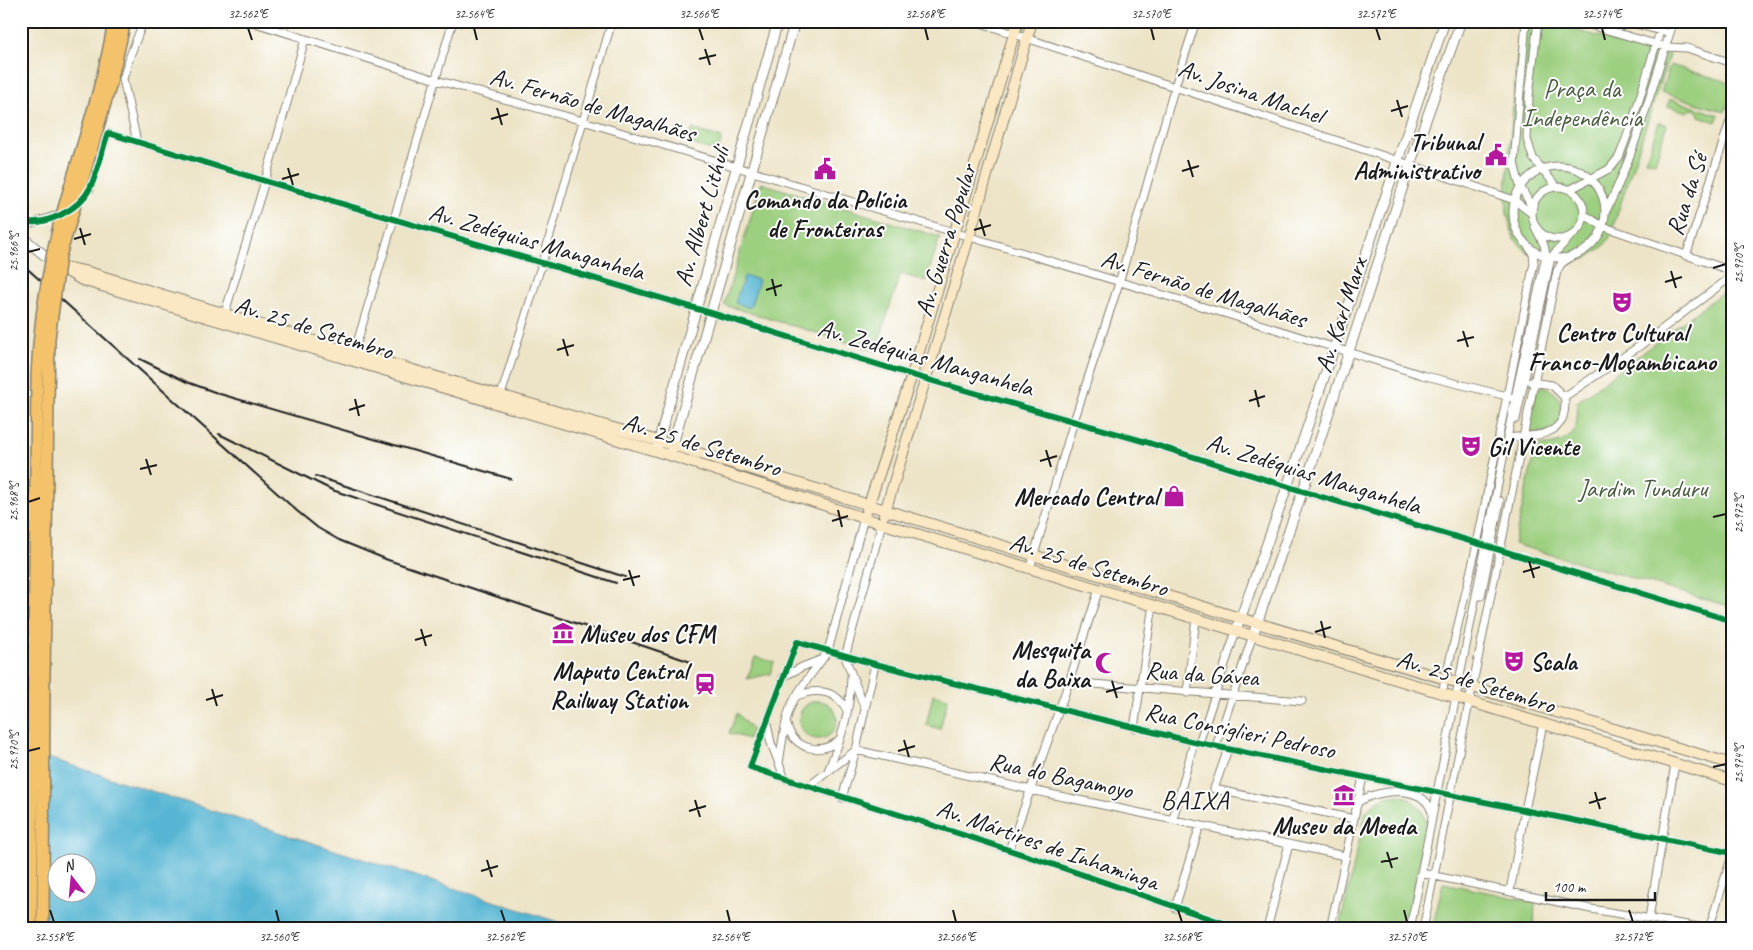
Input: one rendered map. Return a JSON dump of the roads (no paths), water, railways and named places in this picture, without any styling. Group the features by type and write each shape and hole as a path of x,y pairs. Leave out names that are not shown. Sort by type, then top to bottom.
{"highway":[{"path":"31,929 39,332 47,280 59,226 97,99 114,21"},
{"path":"43,929 44,676 49,338 60,256 110,86 125,21"}],"main road":[{"name":"Av. Guerra Popular","path":"864,518 912,375 1018,21"},
{"name":"Av. Guerra Popular","path":"882,523 1032,21"},
{"name":"Av. 25 de Setembro","path":"62,268 88,272 224,317 657,446 869,505 1240,618 1732,764"},
{"name":"Av. 25 de Setembro","path":"224,317 501,395 657,446"},
{"name":"Av. 25 de Setembro","path":"671,450 864,518 1732,781"}],"street":[{"name":"Av. Fernão de Magalhães","path":"249,21 436,80 582,121 1227,314 1422,375 1515,398"},
{"path":"354,353 453,21"},
{"path":"501,395 542,263 612,21"},
{"name":"Av. Albert Lithuli","path":"657,446 778,21"},
{"name":"Av. Albert Lithuli","path":"671,450 795,21"},
{"name":"Av. Josina Machel","path":"975,21 1514,200 1532,210"},
{"path":"1030,568 1074,421 1119,282 1175,86 1196,21"},
{"name":"Av. Karl Marx","path":"1236,631 1288,487 1445,21"},
{"name":"Av. Karl Marx","path":"1253,635 1410,165 1461,21"},
{"path":"1410,929 1437,792 1462,699 1488,547 1548,256 1536,227 1532,210 1520,186 1516,173 1514,154 1526,21"},
{"path":"1538,21 1526,132 1529,147 1541,170 1556,186"},
{"path":"1576,21 1656,45 1686,48 1732,63"},
{"path":"1626,21 1670,33"},
{"path":"1571,189 1609,169 1616,162 1633,120 1664,21"},
{"path":"1423,929 1450,795 1465,684 1500,550 1557,271 1562,264 1575,254 1587,248 1596,238 1602,226 1605,213 1618,188 1674,21"},
{"path":"138,142 123,79 144,22"},
{"path":"224,317 265,182 305,39"},
{"name":"Rua da Sé","path":"1686,256 1732,115"},
{"name":"Av. Zedéquias Manganhela","path":"21,222 34,223 61,215 72,208 90,189 108,133 265,182 695,308 912,375 1074,421 1732,621"},
{"path":"1616,162 1624,169"},
{"path":"1442,693 1477,544 1534,263 1533,254 1516,230 1513,210 1514,200 1520,186 1541,170 1554,166 1567,167 1580,171 1590,178 1598,188 1603,200 1605,213"},
{"path":"1532,210 1535,199 1540,193 1556,186 1571,189 1582,200 1585,214 1583,223 1578,231 1548,256"},
{"path":"1585,214 1602,226 1732,271"},
{"path":"1536,227 1547,237 1555,239 1570,236"},
{"path":"21,236 62,268"},
{"path":"1528,246 1536,252 1548,256 1563,257 1575,254"},
{"path":"1564,397 1641,345 1732,276"},
{"path":"1510,438 1547,433 1555,430 1560,424 1565,408 1564,397 1552,386 1534,382 1521,383"},
{"path":"1510,438 1515,398 1521,383"},
{"name":"Av. Guerra Popular","path":"779,763 786,723 792,704 820,660 828,651 864,518"},
{"name":"Av. Guerra Popular","path":"845,657 882,523"},
{"path":"1009,850 1069,682 1099,589"},
{"path":"1134,728 1153,605"},
{"path":"1187,692 1196,618"},
{"path":"1173,819 1197,742 1236,631"},
{"path":"1216,746 1253,635"},
{"name":"Rua Consiglieri Pedroso","path":"783,677 797,642 845,657 1134,728 1732,854"},
{"path":"845,657 846,664 865,709"},
{"name":"Av. Guerra Popular","path":"783,677 820,660"},
{"path":"842,798 856,750 875,664"},
{"path":"826,774 842,737 848,712 851,672"},
{"path":"783,677 766,722 771,743 785,779"},
{"name":"Rua da Gávea","path":"1069,682 1302,701"},
{"path":"797,696 806,692 826,692 836,696 848,712"},
{"name":"Av. Mártires de Inhaminga","path":"766,722 750,767 1009,850 1242,929"},
{"path":"786,723 789,733 795,740 804,746 814,749 825,748 842,737"},
{"path":"1510,891 1524,810 1544,724"},
{"path":"1228,749 1214,789 1354,819"},
{"path":"809,786 856,750"},
{"name":"Rua do Bagamoyo","path":"856,750 1031,790 1345,856"},
{"path":"1649,918 1675,764"},
{"path":"1330,929 1363,777"},
{"path":"1357,803 1377,793 1404,792 1424,799 1430,807 1432,816"},
{"path":"1176,908 1200,825"},
{"path":"1267,929 1289,844"},
{"path":"1421,873 1590,909 1710,929 1732,854"},
{"path":"1332,920 1333,929"}],"water":[{"path":"744,276 759,280 750,308 735,303"},
{"path":"21,749 580,929 21,929"}],"railway":[{"path":"21,263 318,528 339,540 388,560 691,662"},
{"path":"140,359 187,382 220,394 511,479"},
{"path":"219,434 332,490 616,583"},
{"path":"315,476 625,577"}],"place":[{"name":"Tribunal Administrativo","path":"1496,155"},
{"name":"Comando da Polícia de Fronteiras","path":"825,169"},
{"name":"Centro Cultural Franco-Moçambicano","path":"1622,302"},
{"name":"Gil Vicente","path":"1471,446"},
{"name":"Mercado Central","path":"1174,496"},
{"name":"Museu dos CFM","path":"563,633"},
{"name":"Scala","path":"1514,661"},
{"name":"Mesquita da Baixa","path":"1106,663"},
{"name":"Maputo Central Railway Station","path":"705,684"},
{"name":"Museu da Moeda","path":"1344,795"}],"district":[{"name":"BAIXA","path":"1195,800"}],"park label":[{"name":"Praça da Independência","path":"1582,102"},
{"name":"Jardim Tunduru","path":"1643,488"}]}
